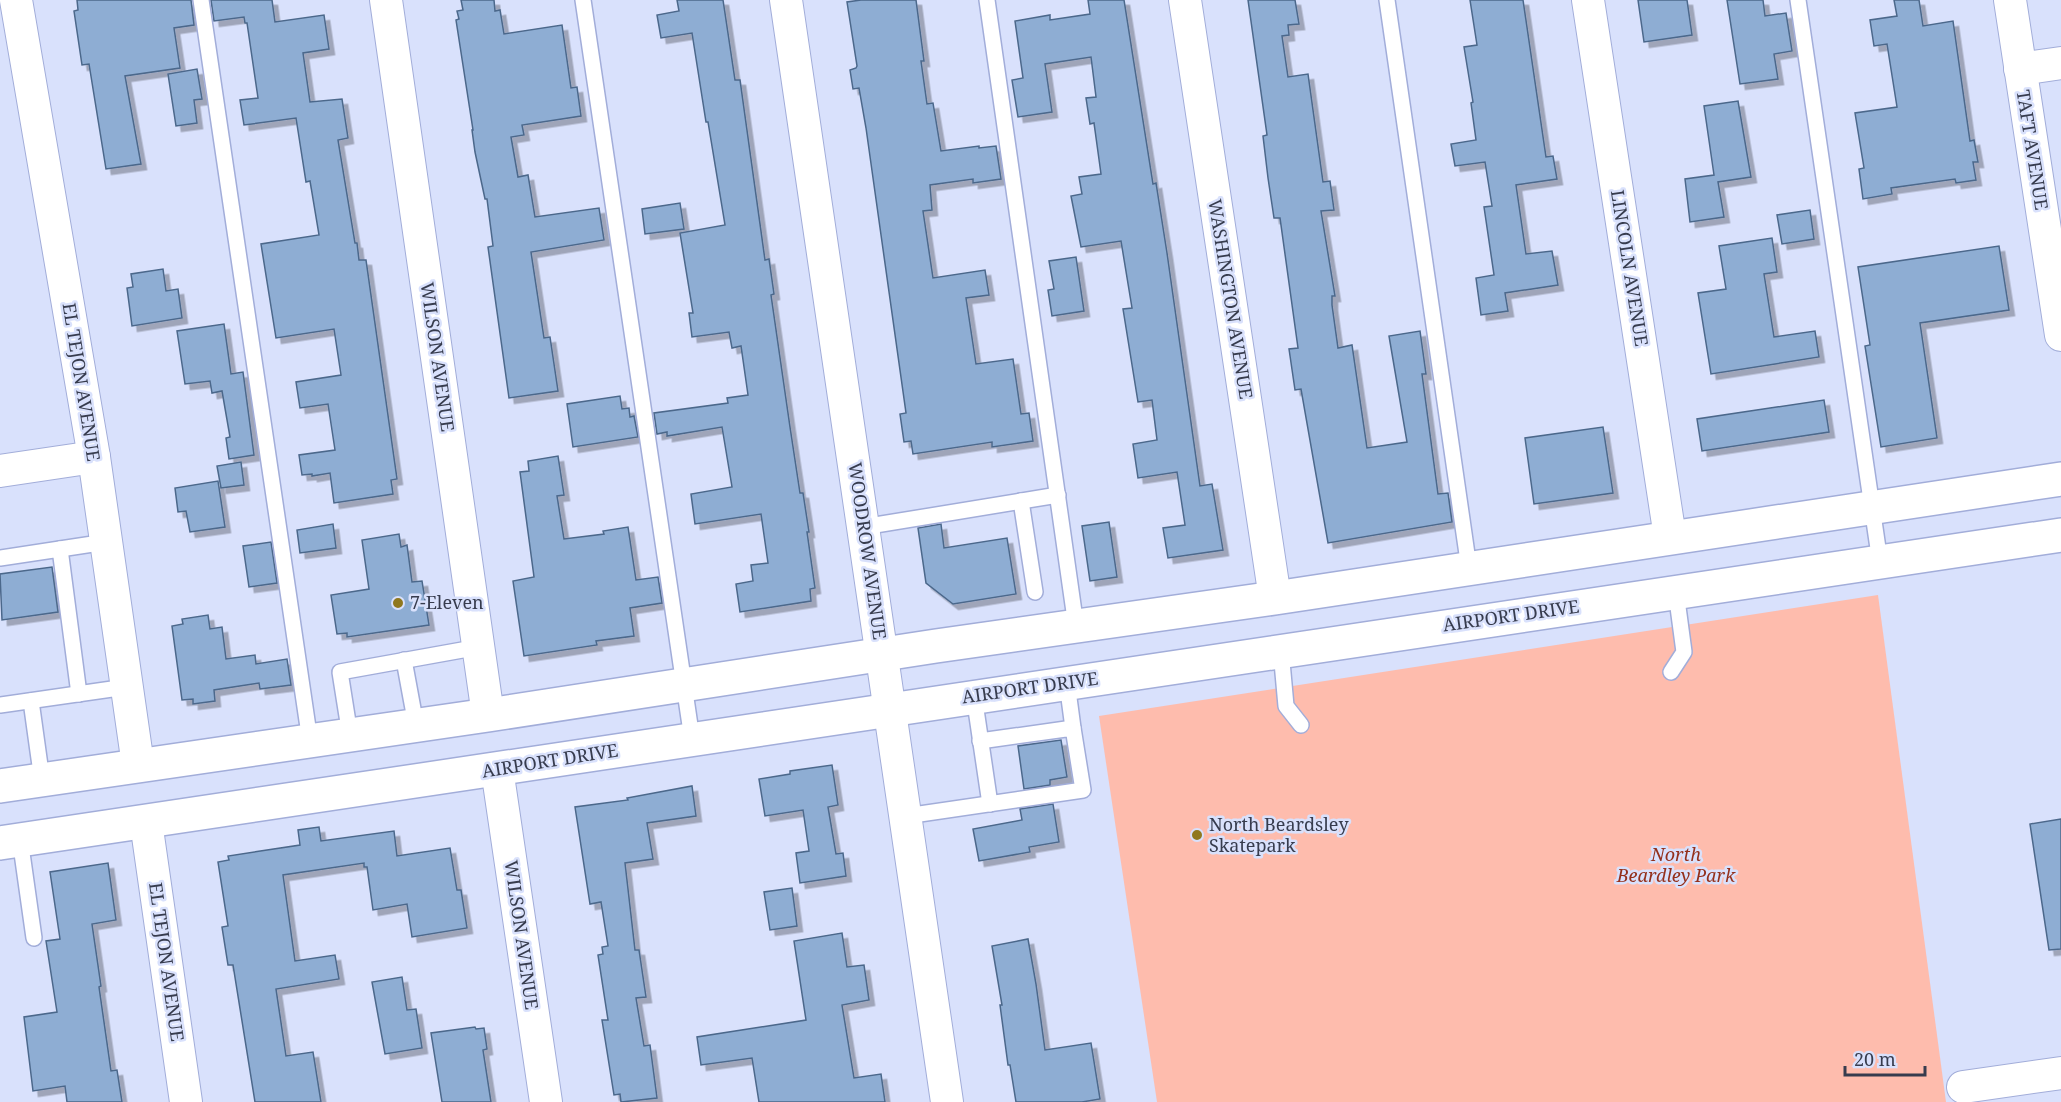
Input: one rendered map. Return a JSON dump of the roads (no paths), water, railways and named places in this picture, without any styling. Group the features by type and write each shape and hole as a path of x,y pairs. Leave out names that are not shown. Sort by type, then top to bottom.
{"main road":[{"path":"0,786 488,715 882,654 1275,598 2061,479"},
{"name":"AIRPORT DRIVE","path":"10,841 2061,535"}],"street":[{"name":"EL TEJON AVENUE","path":"16,0 94,457 138,765"},
{"name":"WILSON AVENUE","path":"386,0 488,715"},
{"name":"WOODROW AVENUE","path":"786,0 947,1102"},
{"name":"WASHINGTON AVENUE","path":"1185,0 1275,598"},
{"name":"LINCOLN AVENUE","path":"1588,0 1670,537"},
{"name":"TAFT AVENUE","path":"2010,0 2057,277 2061,335"},
{"path":"2020,69 2061,63"},
{"path":"0,471 94,457"},
{"name":"WILSON AVENUE","path":"497,769 546,1102"},
{"name":"EL TEJON AVENUE","path":"146,822 186,1102"},
{"path":"1963,1087 2061,1073"}],"lane":[{"path":"201,0 310,741"},
{"path":"583,0 692,738"},
{"path":"987,0 1076,626"},
{"path":"1387,0 1469,568"},
{"path":"1798,0 1880,562"},
{"path":"863,527 1058,495"},
{"path":"1021,501 1035,592"},
{"path":"0,558 106,542"},
{"path":"60,549 79,694"},
{"path":"1671,672 1684,652 1676,592"},
{"path":"350,735 340,672 479,647"},
{"path":"1281,651 1286,706 1301,725"},
{"path":"404,660 416,725"},
{"path":"906,816 1083,790 1067,683"},
{"path":"0,705 126,687"},
{"path":"974,696 990,804"},
{"path":"31,701 42,780"},
{"path":"980,741 1073,728"},
{"path":"10,841 34,938"}],"place":[{"name":"7-Eleven","path":"398,603"},
{"name":"North Beardsley Skatepark","path":"1197,835"}],"park label":[{"name":"North Beardley Park","path":"1676,865"}]}
